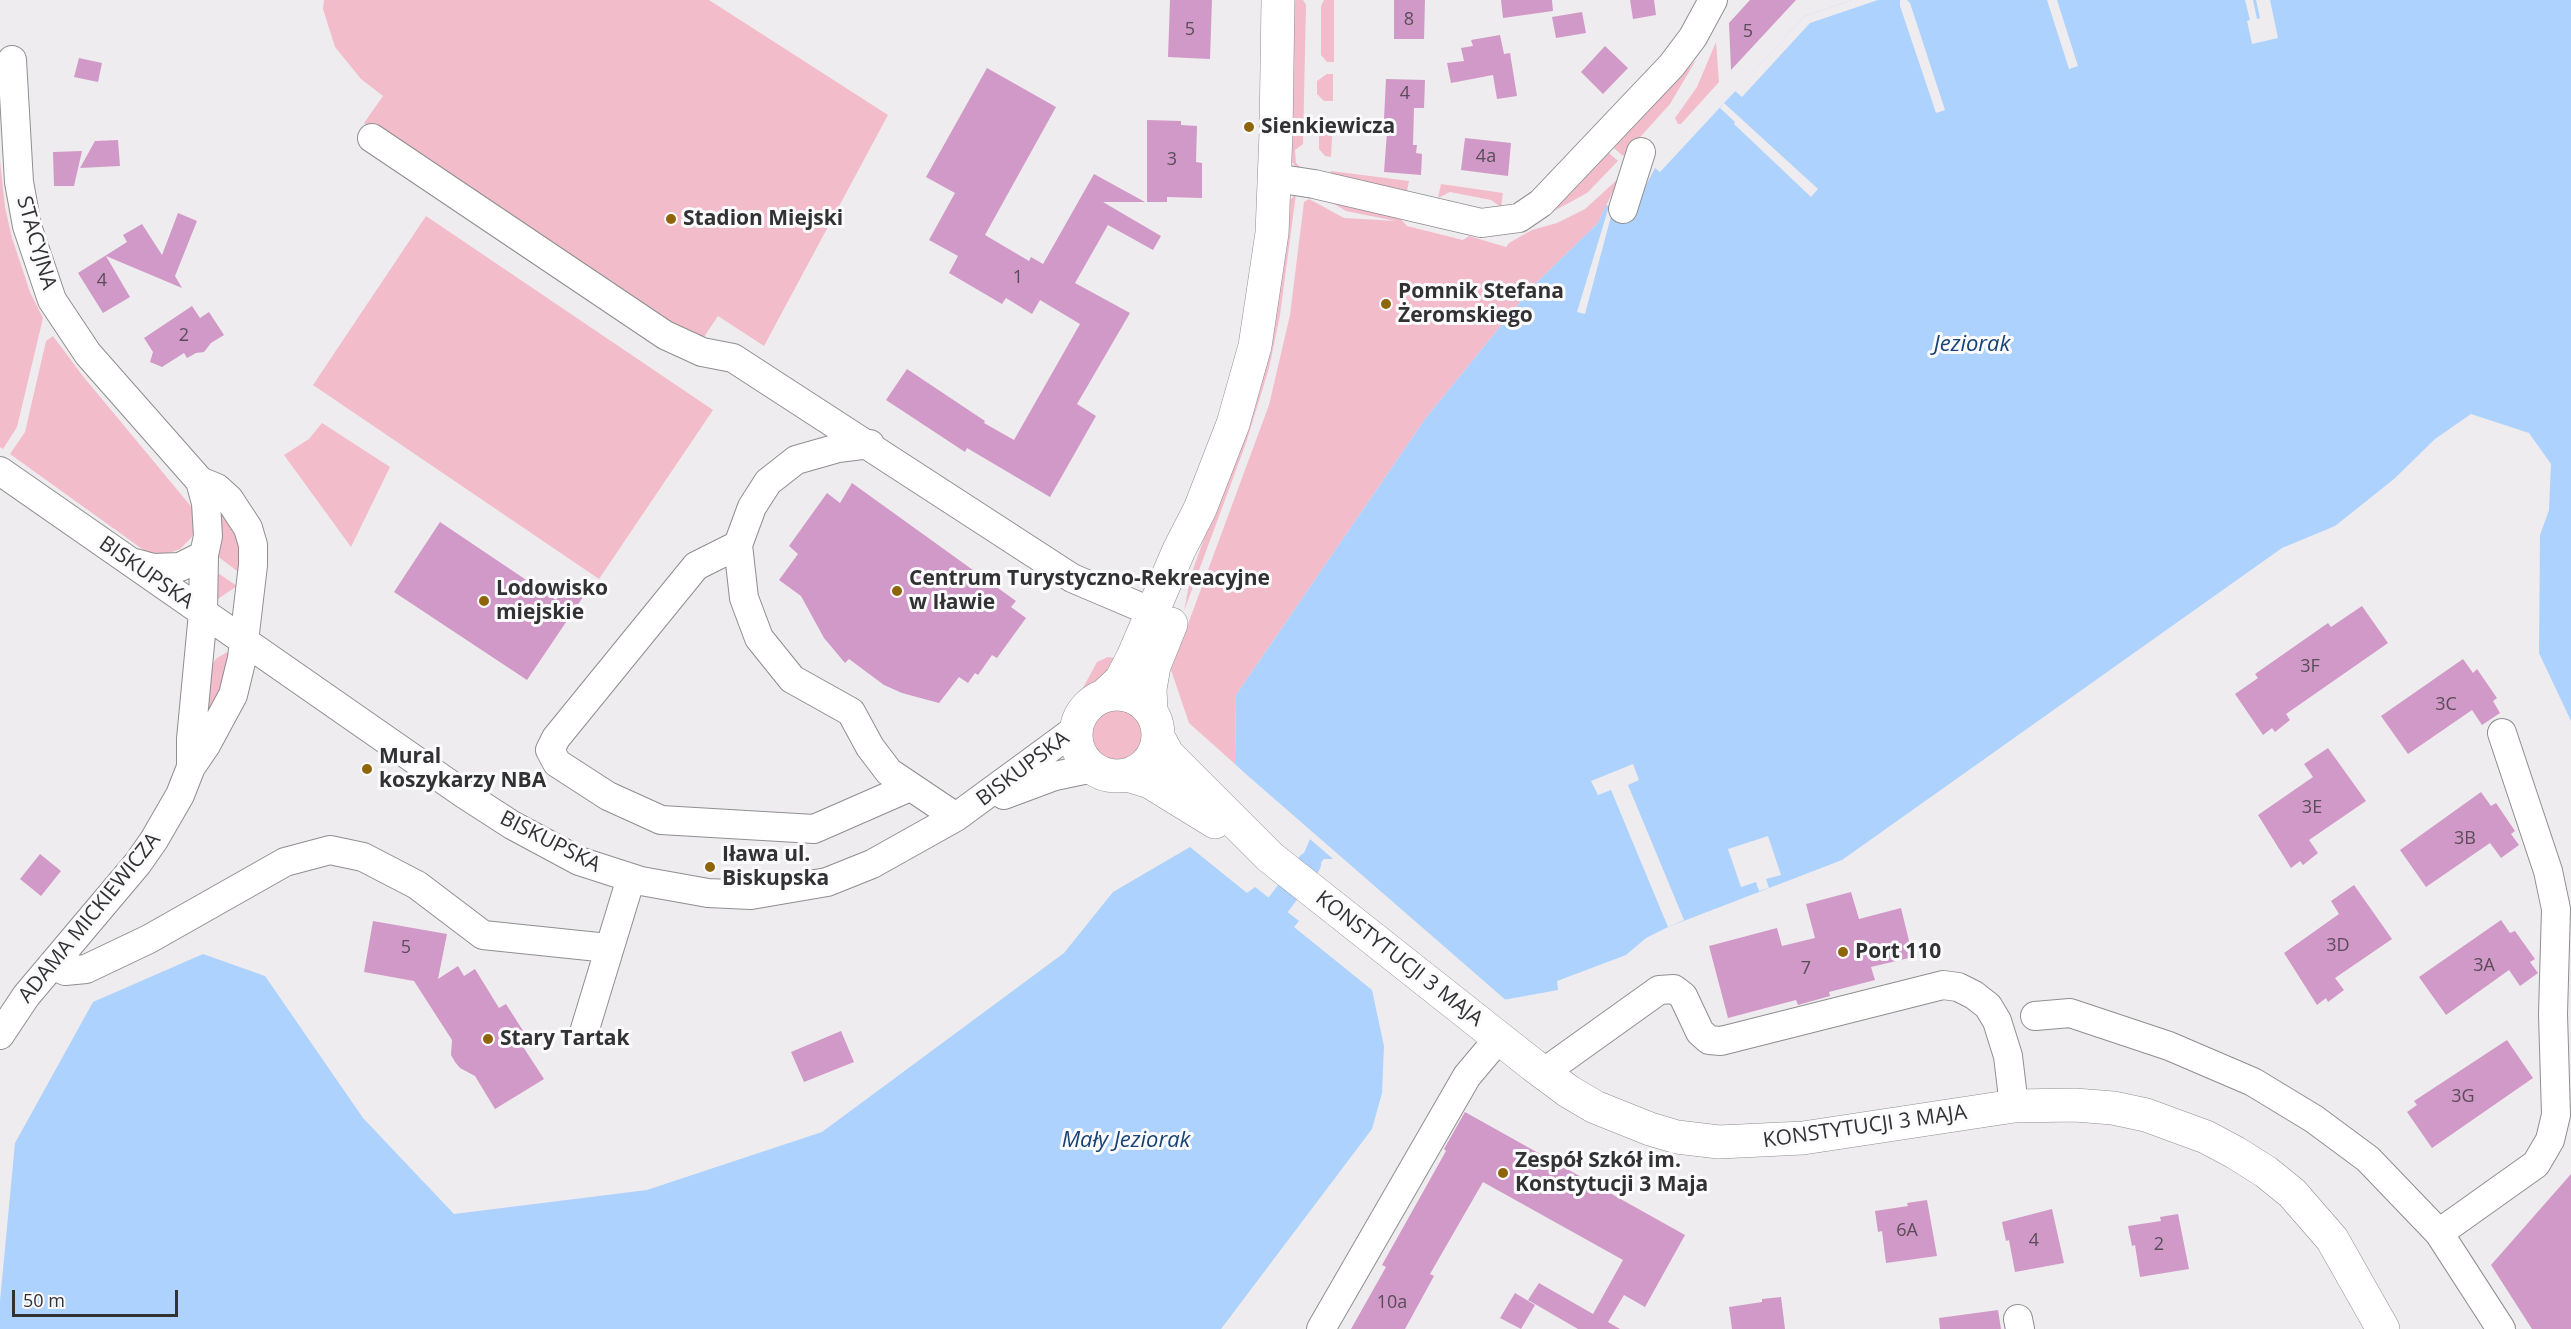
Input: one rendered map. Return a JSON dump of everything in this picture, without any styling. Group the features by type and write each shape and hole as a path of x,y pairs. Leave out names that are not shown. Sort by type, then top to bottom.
{"main road":[{"path":"1200,509 1192,554 1173,617 1154,666 1150,689 1154,724 1154,754 1142,768 1127,775 1108,775 1086,762 1078,746 1076,729 1083,712 1089,705 1104,696 1121,680 1179,550 1200,509 1233,424 1255,346 1269,261 1275,178 1278,0"},
{"path":"1104,696 1112,694 1130,696 1138,700 1154,724"},
{"name":"KONSTYTUCJI 3 MAJA","path":"1154,724 1168,755 1270,857"},
{"name":"KONSTYTUCJI 3 MAJA","path":"1127,775 1150,782 1270,857 1544,1073 1586,1102 1625,1120 1677,1137 1719,1142 1803,1138 2014,1106 2075,1105 2113,1108 2175,1125 2236,1153 2283,1186 2314,1217 2346,1263 2383,1329"}],"street":[{"path":"1275,178 1314,184 1480,223 1519,218 1541,203 1672,65 1693,38 1711,1"},
{"name":"STACYJNA","path":"12,60 21,193 27,226 52,300 88,354 200,482 209,519 204,555 203,613"},
{"path":"372,138 665,335 702,352 733,358 870,444 1072,578 1152,612"},
{"path":"1623,209 1641,152"},
{"path":"870,444 838,448 796,460 768,482 752,507 738,546 744,598 759,638 792,679 851,712 876,755 889,772 914,790 962,813"},
{"name":"BISKUPSKA","path":"0,471 512,825 579,861 631,878 708,893 751,895 786,891 827,882 872,864 962,813 1076,729"},
{"name":"STACYJNA","path":"200,482 217,488 229,499 248,528 253,545 253,565 243,640"},
{"path":"738,546 696,566 556,738 550,750 556,763 608,796 661,820 814,829 914,790"},
{"path":"130,562 166,568 193,562 204,555"},
{"name":"ADAMA MICKIEWICZA","path":"191,767 191,739 203,613"},
{"name":"ADAMA MICKIEWICZA","path":"0,1035 26,996 138,863 154,840 180,795 191,767 206,745 233,695 239,677 243,640"},
{"path":"233,695 249,685 281,676 302,681"},
{"path":"2439,1233 2536,1164 2550,1140 2556,1115 2553,1014 2556,909 2548,871 2502,733"},
{"name":"BISKUPSKA","path":"962,813 1034,783 1093,768"},
{"path":"52,965 65,971 86,969 150,939 285,862 330,850 363,857 417,885 483,935 609,948"},
{"path":"585,1029 631,878"},
{"path":"1544,1073 1659,990 1674,989 1683,996 1700,1032 1709,1040 1721,1041 1943,985 1958,987 1974,994 1988,1006 1997,1021 2008,1056 2014,1106"},
{"path":"2035,1016 2070,1013 2169,1046 2253,1082 2314,1119 2368,1159 2439,1233 2501,1329"},
{"path":"1321,1329 1467,1076 1498,1038"}],"shaded area":[{"name":"Stadion Miejski","path":"324,0 709,0 888,115 764,346 718,316 700,343 364,123 383,96 361,79 335,47 323,9"},
{"path":"1303,0 1306,5 1303,144 1295,150 1296,163 1301,168 1297,169 1289,158 1294,1"},
{"path":"1324,0 1334,0 1334,62 1327,62 1321,55 1321,6"},
{"path":"1716,42 1719,82 1681,124 1678,124 1675,118 1697,87"},
{"path":"1696,60 1670,104 1623,156 1614,148"},
{"path":"1327,74 1333,74 1333,101 1324,101 1317,94 1317,81"},
{"path":"1324,119 1333,119 1331,157 1325,156 1319,149 1319,123"},
{"path":"1609,153 1618,161 1587,193 1554,211"},
{"path":"0,160 5,207 12,238 30,292 43,318 17,427 3,449 0,447"},
{"path":"1331,171 1409,181 1407,191 1331,174"},
{"path":"1619,178 1598,223 1534,285 1425,419 1236,695 1235,764 1189,723 1171,670 1269,405 1290,315 1304,202 1309,199 1344,218 1396,221 1346,211 1334,204 1333,199 1394,212 1407,226 1463,240 1469,236 1506,247 1532,230 1557,223 1585,209"},
{"path":"1441,184 1503,193 1501,207 1491,200 1450,192 1438,198"},
{"path":"1296,194 1280,315 1269,368 1246,443 1184,611 1191,575 1215,508 1288,202"},
{"path":"426,216 713,410 599,579 313,385"},
{"path":"53,336 82,375 194,510 195,530 192,537 180,549 164,555 145,551 10,454 25,432 46,341"},
{"path":"322,423 390,467 351,547 284,455 309,439"},
{"path":"223,506 239,530 241,574 216,555 217,516"},
{"path":"215,571 237,586 215,601"},
{"path":"231,650 214,711 203,705 211,665 217,658"},
{"path":"1108,657 1122,659 1077,699 1097,662"},
{"path":"1112,708 1122,708 1132,712 1140,720 1144,735 1140,750 1132,758 1122,762 1112,762 1102,758 1094,750 1090,740 1090,730 1094,720 1102,712"}],"water":[{"name":"Jeziorak","path":"1852,0 2571,0 2571,721 2539,653 2540,535 2549,510 2551,464 2529,433 2471,414 2435,439 2394,479 2335,526 2282,548 1842,860 1668,927 1646,938 1626,955 1557,981 1558,990 1503,1000 1339,859 1324,859 1316,869 1302,858 1310,839 1235,764 1236,695 1425,419 1534,285 1598,223 1606,205 1631,214 1655,168 1660,172 1805,16"},
{"name":"Mały Jeziorak","path":"1190,847 1247,893 1255,887 1299,921 1294,927 1372,990 1384,1046 1382,1093 1372,1129 1221,1329 0,1329 0,1301 15,1143 93,1002 203,954 265,976 363,1118 454,1214 647,1190 822,1132 1064,953 1113,892"}],"pier":[{"path":"1852,0 1878,0 1810,23 1742,97 1735,91 1805,16"},
{"path":"1900,0 1907,0 1910,3 1945,110 1936,113 1900,6"},
{"path":"2047,0 2057,0 2078,66 2069,69"},
{"path":"2245,0 2253,0 2257,19 2260,18 2256,0 2270,0 2278,38 2252,44"},
{"path":"1724,103 1818,189 1811,197 1734,124 1735,122 1720,108"},
{"path":"1610,203 1614,205 1585,314 1577,312"},
{"path":"1232,762 1508,1002 1501,1003 1304,834 1233,767"},
{"path":"1633,764 1639,780 1628,785 1684,920 1668,927 1611,790 1598,795 1591,781"},
{"path":"1768,836 1781,875 1766,879 1769,888 1759,891 1756,882 1741,887 1728,849"}],"building":[{"path":"1170,0 1212,0 1210,59 1168,57"},
{"path":"1394,0 1425,0 1424,39 1394,39"},
{"path":"1501,0 1552,0 1553,11 1503,18"},
{"path":"1630,0 1654,0 1656,15 1633,19"},
{"path":"1750,0 1796,0 1731,70 1729,23"},
{"path":"1582,12 1586,33 1556,38 1552,17"},
{"path":"1500,35 1504,54 1510,53 1517,96 1497,99 1493,75 1451,83 1447,63 1464,61 1461,48 1473,46 1471,40"},
{"path":"1605,46 1628,68 1603,94 1581,72"},
{"path":"79,58 102,63 98,82 74,77"},
{"path":"987,68 1056,107 985,235 1029,261 1031,257 1043,264 1094,174 1145,202 1103,202 1161,236 1153,250 1108,225 1075,283 1130,313 1077,404 1096,416 1050,497 967,448 965,452 886,400 907,369 985,421 984,423 1014,440 1080,324 1040,300 1032,314 1006,298 1002,304 949,273 958,256 929,240 955,193 926,177"},
{"path":"1386,79 1425,80 1424,108 1414,108 1413,145 1417,145 1416,153 1422,154 1421,175 1384,172 1388,119 1384,119"},
{"path":"1147,120 1181,121 1181,125 1197,126 1196,162 1202,163 1202,198 1167,197 1167,202 1147,202"},
{"path":"1465,138 1511,143 1508,176 1461,170"},
{"path":"118,140 120,166 80,168 95,141"},
{"path":"82,151 74,186 54,186 53,152"},
{"path":"178,213 197,221 175,276 182,288 106,256 130,297 103,313 78,273 127,242 123,235 142,224 162,255"},
{"path":"192,306 200,318 209,312 224,335 211,343 204,352 187,358 184,353 162,367 150,362 153,352 144,338"},
{"name":"Centrum Turystyczno-Rekreacyjne w Iławie","path":"852,483 1016,601 1011,607 1026,618 997,658 992,655 978,675 975,673 968,683 959,677 939,703 902,693 884,685 849,659 845,663 824,638 801,596 779,580 798,554 789,546 827,493 840,503"},
{"name":"Lodowisko miejskie","path":"440,522 556,600 566,586 583,597 527,680 394,592"},
{"path":"2362,606 2388,643 2286,714 2290,720 2275,732 2272,728 2263,735 2235,694 2258,678 2255,674 2328,623 2331,627"},
{"path":"2463,659 2473,673 2477,669 2497,698 2493,701 2500,713 2482,725 2472,710 2408,754 2381,716"},
{"path":"2328,748 2366,801 2309,840 2318,853 2303,865 2300,861 2291,868 2258,815 2313,777 2304,764"},
{"path":"2481,792 2491,806 2496,803 2515,831 2511,834 2519,845 2501,858 2490,843 2426,887 2400,850"},
{"path":"40,854 61,871 41,896 20,879"},
{"path":"2354,885 2392,939 2335,978 2344,990 2328,1002 2326,998 2317,1005 2284,953 2339,914 2331,901"},
{"path":"1851,892 1859,919 1901,908 1913,957 1871,967 1875,980 1829,992 1830,996 1798,1005 1796,1000 1728,1018 1709,946 1777,928 1782,946 1815,938 1806,904"},
{"path":"2501,920 2510,933 2515,931 2535,959 2530,962 2538,973 2520,986 2509,970 2446,1015 2419,977"},
{"name":"Stary Tartak","path":"373,921 447,934 438,979 458,966 464,976 475,969 499,1008 506,1004 527,1037 520,1042 544,1079 495,1109 475,1076 460,1068 455,1062 451,1055 452,1040 414,981 364,972"},
{"path":"841,1031 854,1062 804,1082 791,1052"},
{"path":"2507,1040 2533,1078 2432,1148 2407,1112 2417,1105 2414,1101"},
{"path":"1465,1112 1685,1235 1645,1307 1624,1295 1608,1322 1620,1329 1578,1329 1528,1300 1539,1283 1593,1314 1623,1260 1483,1182 1430,1274 1434,1276 1405,1329 1351,1329 1386,1267 1382,1265 1446,1151 1444,1149"},
{"path":"2571,1174 2571,1329 2532,1329 2491,1265"},
{"path":"1927,1200 1937,1256 1886,1263 1882,1231 1878,1232 1875,1211 1908,1206 1907,1203"},
{"path":"2052,1209 2064,1263 2015,1272 2009,1240 2006,1241 2002,1222"},
{"path":"2178,1214 2189,1269 2140,1277 2135,1245 2132,1246 2128,1226 2161,1221 2160,1217"},
{"path":"1515,1293 1535,1305 1521,1329 1500,1318"},
{"path":"1781,1297 1785,1329 1732,1329 1729,1307"},
{"path":"1998,1310 2001,1329 1940,1329 1939,1318"}],"waterway":[{"path":"1278,905 1309,864"}],"place":[{"name":"Sienkiewicza","path":"1249,127"},
{"name":"Stadion Miejski","path":"671,219"},
{"name":"Pomnik Stefana Żeromskiego","path":"1386,304"},
{"name":"Centrum Turystyczno-Rekreacyjne w Iławie","path":"897,591"},
{"name":"Lodowisko miejskie","path":"484,601"},
{"name":"Mural koszykarzy NBA","path":"367,769"},
{"name":"Iława ul. Biskupska","path":"710,867"},
{"name":"Port 110","path":"1843,952"},
{"name":"Stary Tartak","path":"488,1039"},
{"name":"Zespół Szkół im. Konstytucji 3 Maja","path":"1503,1173"}]}
